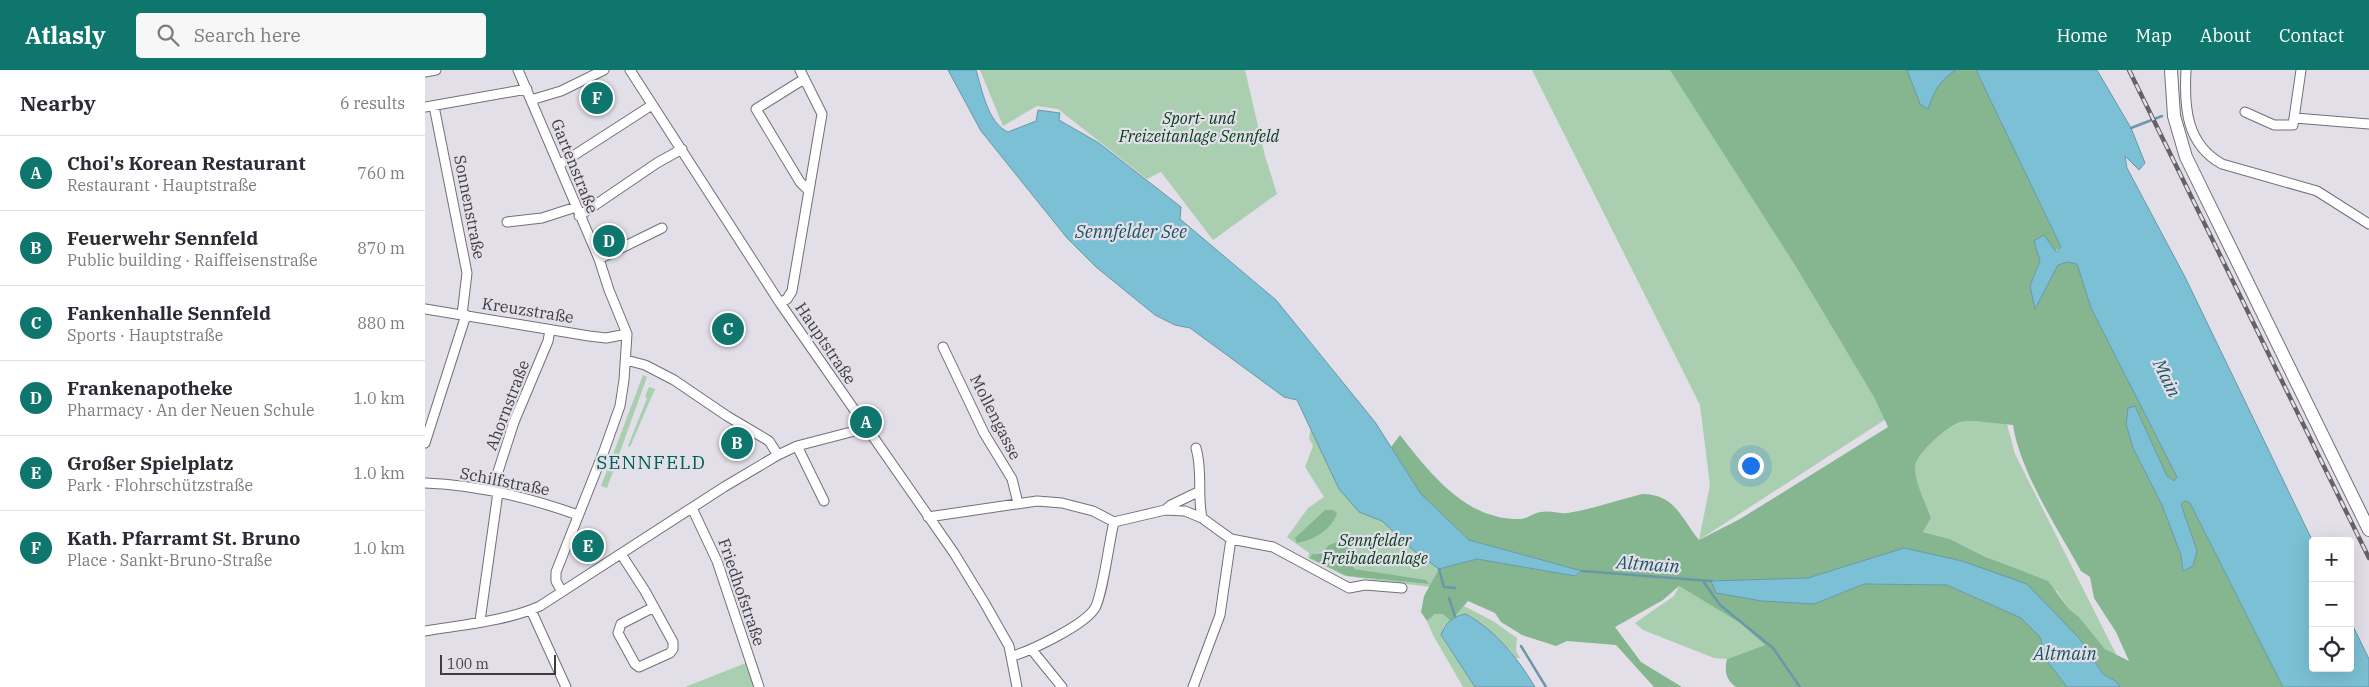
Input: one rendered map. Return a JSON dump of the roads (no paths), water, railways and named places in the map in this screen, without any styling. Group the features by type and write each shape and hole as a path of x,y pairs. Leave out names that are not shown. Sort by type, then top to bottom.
{"main road":[{"path":"2171,70 2174,116 2179,137 2197,178 2369,530"}],"street":[{"path":"425,72 436,70"},
{"name":"Gartenstraße","path":"518,70 577,212 599,259 627,334 626,360 620,406 556,572 556,581 561,590"},
{"path":"531,100 561,91 604,70"},
{"name":"Hauptstraße","path":"630,70 780,303 985,602 1013,656 1017,687"},
{"path":"2186,70 2188,117 2194,138 2217,161 2317,191 2369,224"},
{"path":"2245,112 2280,125 2293,125 2301,70"},
{"path":"780,303 787,299 792,291 809,191 822,114 802,74 756,109 800,182 809,191"},
{"path":"430,107 527,89"},
{"path":"559,166 577,156 652,105"},
{"name":"Sonnenstraße","path":"425,443 428,419 464,315 467,273 430,107"},
{"path":"2295,118 2369,124"},
{"path":"507,222 577,212 682,149"},
{"path":"599,259 662,228"},
{"name":"Kreuzstraße","path":"425,309 606,338 627,334"},
{"name":"Ahornstraße","path":"480,621 496,491 495,481 515,422 548,340 550,330"},
{"name":"Mollengasse","path":"943,347 984,433 1012,479 1018,502"},
{"path":"626,360 645,365 674,380 727,416 769,441 777,455"},
{"path":"425,631 531,610 777,455 797,446 843,435 863,425"},
{"path":"797,446 824,501"},
{"path":"1196,448 1200,468 1198,492 1202,518"},
{"name":"Schilfstraße","path":"425,482 496,491 536,500 578,515"},
{"path":"1165,510 1171,505 1198,492"},
{"path":"928,517 1018,502 1037,501 1062,503 1093,511 1113,522 1165,510 1185,511 1202,518 1231,539 1273,547 1349,588 1365,585 1402,588"},
{"name":"Friedhofstraße","path":"692,508 720,569 759,687"},
{"path":"1013,656 1032,650 1081,621 1096,607 1113,522"},
{"path":"1193,687 1221,615 1231,539"},
{"path":"621,554 654,607 673,642 673,649 670,653 639,668 618,633 618,628 621,624 654,607"},
{"path":"531,610 565,687"},
{"path":"1032,650 1061,687"}],"water":[{"name":"Sennfelder See","path":"948,70 976,70 983,96 991,114 1001,128 1008,132 1036,121 1038,110 1060,113 1059,120 1099,143 1181,207 1180,219 1276,300 1375,422 1421,494 1469,540 1582,571 1575,576 1477,559 1439,569 1414,551 1382,521 1359,512 1339,489 1297,400 1284,397 1190,328 1175,325 1155,315 1096,267 1067,238 981,131"},
{"path":"1907,70 1956,70 1938,86 1928,109 1920,104"},
{"name":"Main","path":"1976,70 2097,70 2131,128 2145,163 2139,170 2125,156 2127,168 2185,277 2311,537 2309,537 2309,672 2354,672 2354,628 2369,659 2369,687 2283,687 2190,503 2185,501 2181,504 2197,551 2193,566 2183,571 2181,555 2162,505 2133,448 2126,424 2128,408 2135,406 2167,476 2174,481 2177,477 2091,308 2077,264 2068,262 2058,265 2035,309 2030,286 2040,261 2034,241 2044,235 2056,252 2061,247"},
{"name":"Altmain","path":"1904,548 1962,561 2027,584 2079,638 2103,674 2117,682 2120,687 2067,687 2047,661 2040,637 2021,618 1947,585 1864,584 1814,604 1762,601 1716,593 1711,581 1808,578"},
{"path":"1466,614 1487,628 1505,646 1521,665 1535,687 1475,687 1441,635 1450,621 1457,616"}],"waterway":[{"path":"2131,128 2162,116"},
{"path":"1439,569 1444,587 1455,588"},
{"name":"Altmain","path":"1582,571 1711,581"},
{"path":"1703,581 1720,605 1773,648 1800,687"},
{"path":"1449,598 1455,616"},
{"path":"1521,646 1546,687"}],"railway":[{"path":"2129,70 2369,558"}],"place":[{"name":"Kath. Pfarramt St. Bruno","path":"597,98"},
{"name":"Frankenapotheke","path":"609,241"},
{"name":"Fankenhalle Sennfeld","path":"728,329"},
{"name":"Choi's Korean Restaurant","path":"866,422"},
{"name":"Feuerwehr Sennfeld","path":"737,443"},
{"name":"Großer Spielplatz","path":"588,546"}],"district":[{"name":"SENNFELD","path":"651,462"}],"park label":[{"name":"Sport- und Freizeitanlage Sennfeld","path":"1199,127"},
{"name":"Sennfelder Freibadeanlage","path":"1375,549"}]}
